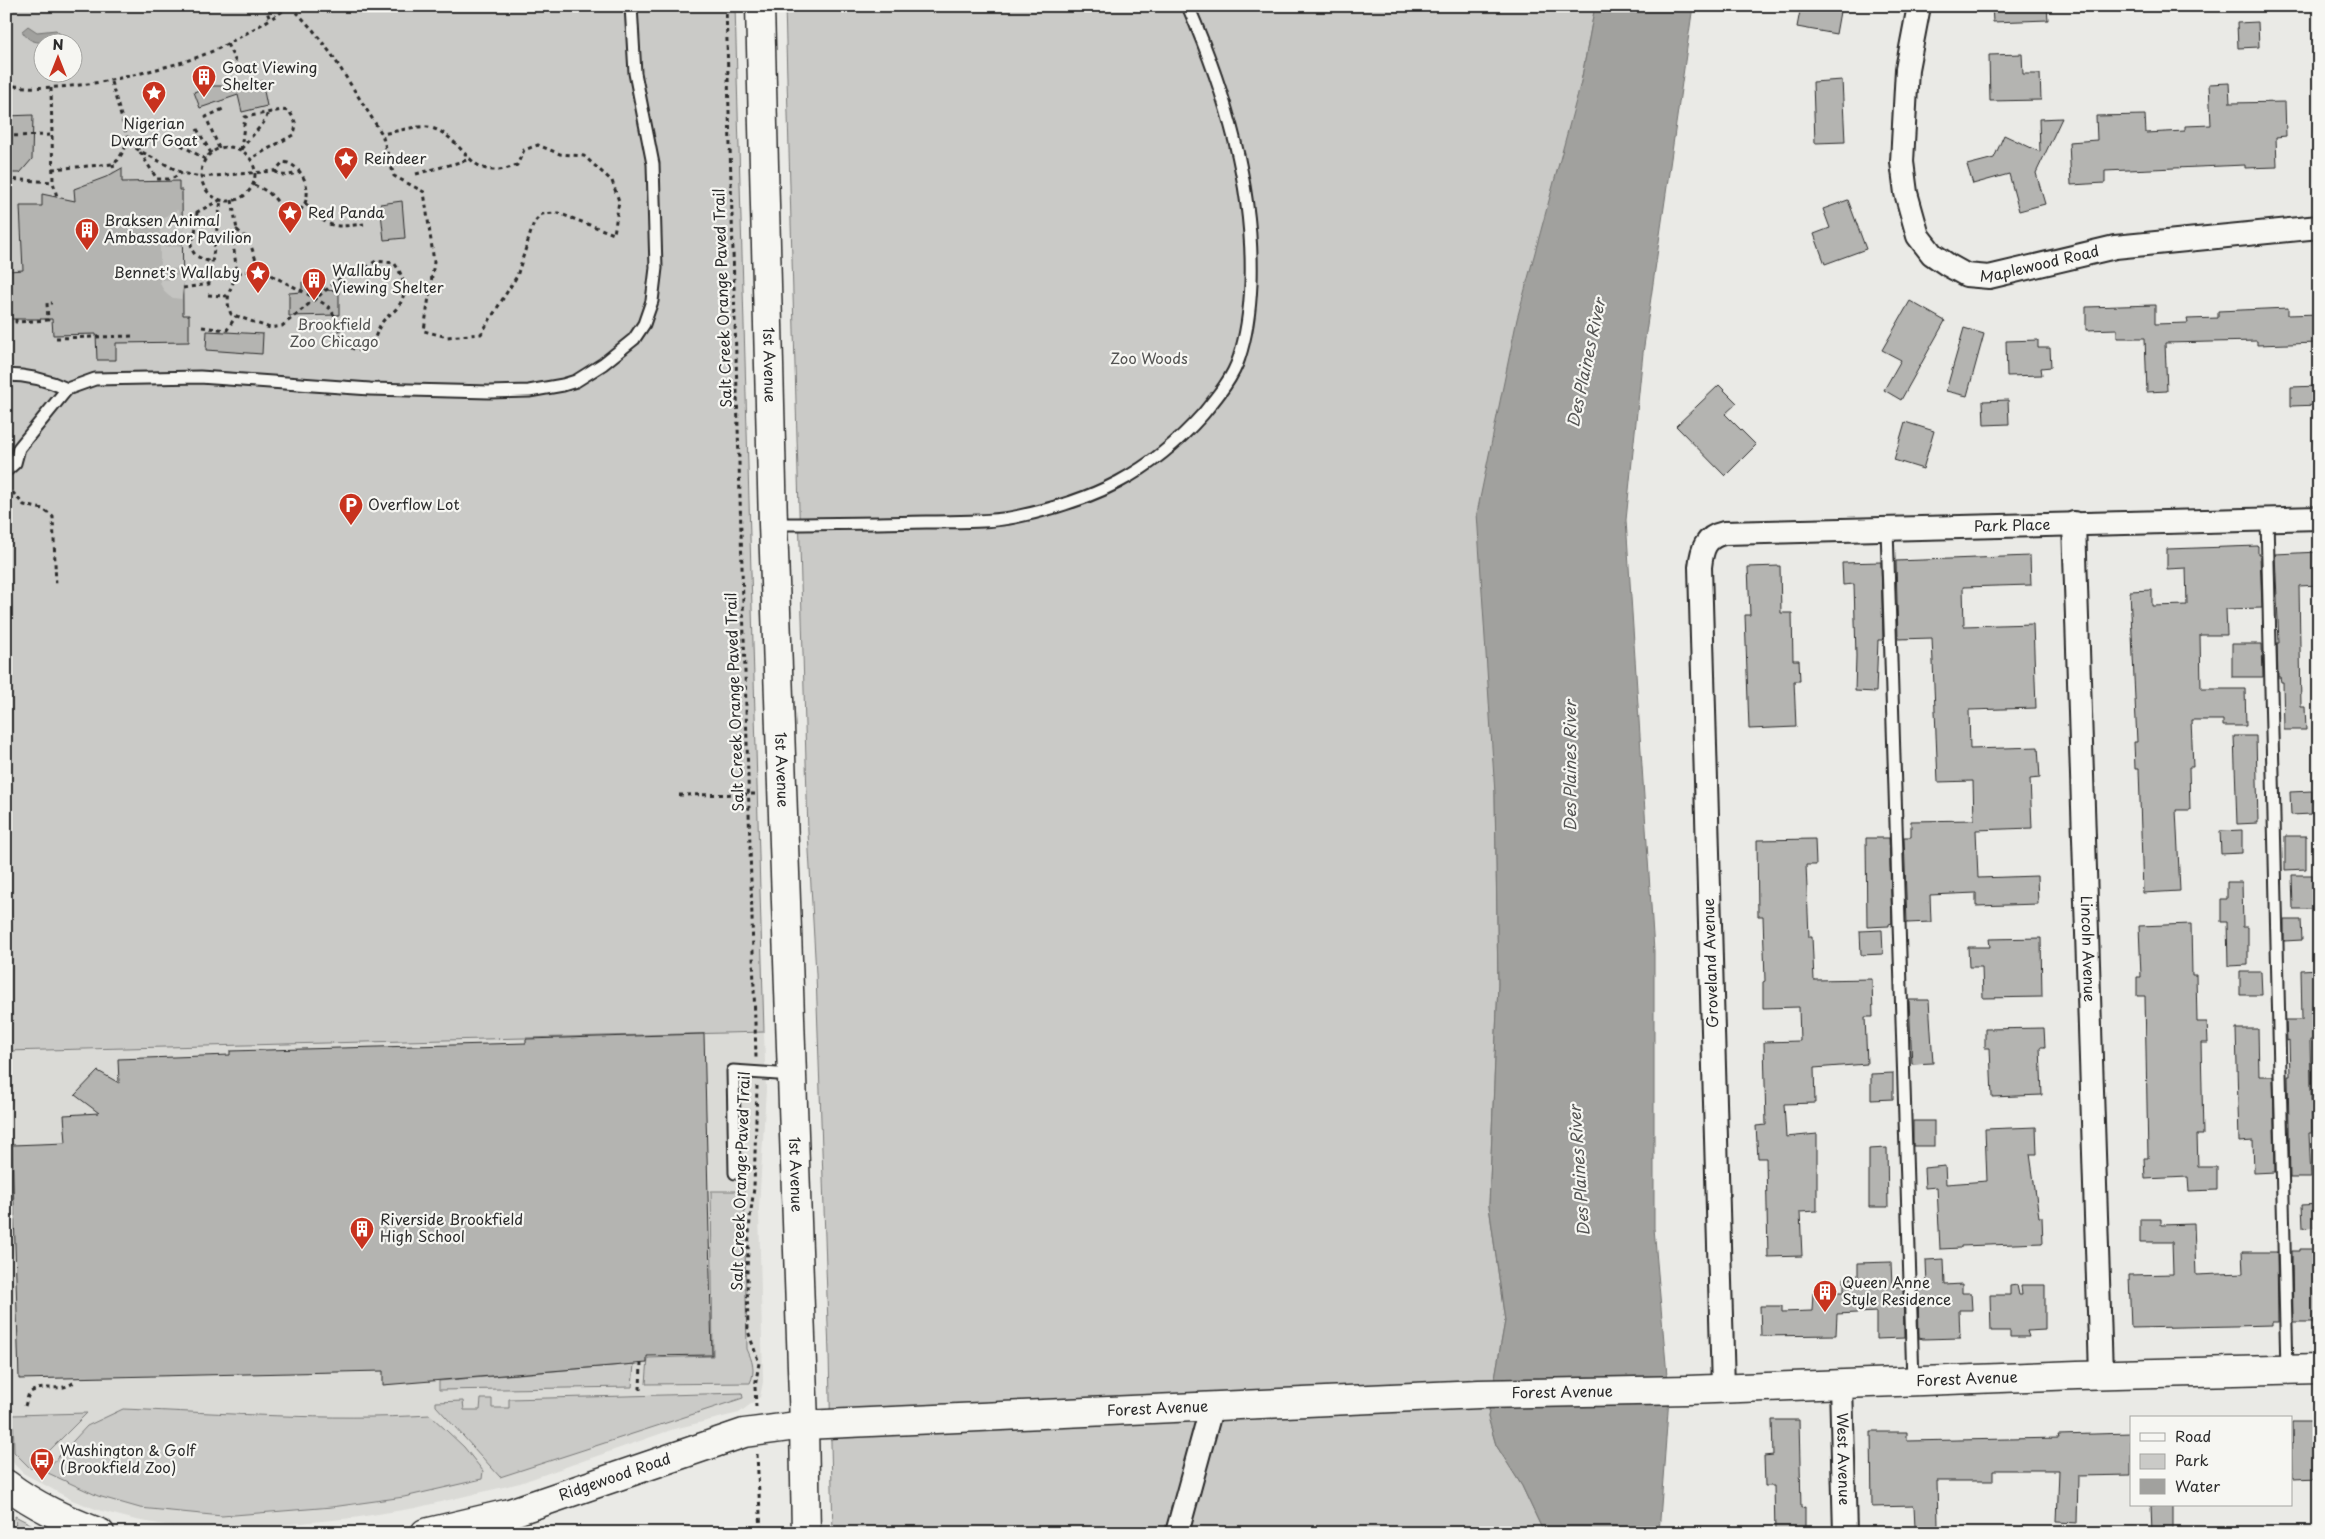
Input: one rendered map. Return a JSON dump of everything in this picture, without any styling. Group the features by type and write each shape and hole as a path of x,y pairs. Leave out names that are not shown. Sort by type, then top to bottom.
{"street":[{"name":"1st Avenue","path":"760,6 773,524 804,1425 806,1533"},
{"name":"Maplewood Road","path":"1919,6 1907,69 1902,162 1906,193 1918,236 1932,254 1966,275 1989,277 2115,247 2319,227"},
{"name":"Park Place","path":"1708,540 1715,535 1724,533 2319,518"},
{"name":"Lincoln Avenue","path":"2074,523 2101,1374"},
{"name":"Groveland Avenue","path":"1708,540 1703,548 1700,567 1723,1388"},
{"name":"Forest Avenue","path":"804,1425 1479,1394 1688,1390 2101,1374 2319,1369"},
{"name":"West Avenue","path":"1841,1384 1846,1533"},
{"path":"1177,1533 1212,1405"},
{"name":"Ridgewood Road","path":"425,1533 510,1513 744,1433 804,1425"},
{"path":"6,1484 19,1494 65,1520 100,1533"}],"lane":[{"path":"6,471 15,462 19,448 67,389 95,379 151,377 238,380 409,391 528,390 563,385 576,381 603,364 634,339 644,324 652,301 656,268 653,164 635,73 631,6"},
{"path":"773,524 971,521 1012,518 1060,507 1104,490 1146,467 1185,434 1216,398 1239,359 1250,313 1250,222 1242,171 1225,105 1188,6"},
{"path":"6,375 19,375 49,380 67,389"},
{"path":"6,454 19,448"},
{"path":"2267,519 2288,1370"},
{"path":"1887,528 1913,1381"},
{"path":"735,1172 733,1071 792,1076"}],"path":[{"path":"264,6 270,20"},
{"path":"6,85 51,88 111,82 178,64 227,44 291,6 332,55 382,134 394,176 424,192 434,262 424,331 448,337 481,334 517,276 534,222 542,214 558,213 614,234 619,201 612,181 584,156 560,154 538,145 524,150 517,165 501,172 483,169 471,160 452,140 426,126 382,134"},
{"name":"Salt Creek Orange Paved Trail","path":"726,6 757,1074 754,1188 747,1268 748,1331 759,1363 755,1395"},
{"path":"227,44 239,68"},
{"path":"111,82 128,143 182,173 201,177 275,171 280,175 288,176 300,172"},
{"path":"51,88 52,169 57,197"},
{"path":"219,148 206,117 226,108"},
{"path":"241,150 245,117 282,110 289,111 295,120 296,128 293,135 250,159"},
{"path":"241,150 265,121 268,112"},
{"path":"197,129 211,153"},
{"path":"6,136 52,135"},
{"path":"52,169 113,164 118,160 128,143"},
{"path":"181,145 205,160"},
{"path":"232,147 241,150 250,159 255,172 252,184 243,196 232,200 221,200 210,195 204,188 200,172 205,160 219,148 232,147"},
{"path":"140,151 157,179 171,179 182,173"},
{"path":"416,174 471,160"},
{"path":"252,184 270,194 283,210 288,212 300,211 307,199 305,180 300,172 288,162 283,162 275,171"},
{"path":"113,164 114,172"},
{"path":"6,179 53,182"},
{"path":"182,220 221,200"},
{"path":"183,288 209,284 221,200"},
{"path":"232,200 237,230 233,243 237,273 227,296 227,305 231,314 270,328 282,326 314,299 348,272 358,270 376,261 394,263 403,278 404,294 398,306 382,322 375,340 369,347 362,350 354,349 345,343 331,309 314,299 258,269 237,273"},
{"path":"305,203 326,225 339,227 364,224"},
{"path":"197,212 192,250 196,256 212,263"},
{"path":"237,230 249,240 258,269"},
{"path":"6,251 8,258"},
{"path":"208,295 227,296"},
{"path":"16,318 16,322 48,320 48,304 52,304"},
{"path":"202,328 227,330 236,316"},
{"path":"56,338 133,336"},
{"path":"6,486 24,505 43,509 53,517 56,585"},
{"path":"679,795 782,793"},
{"path":"640,1390 641,1364"},
{"path":"25,1406 29,1393 38,1387 69,1387 74,1382"},
{"path":"758,1459 761,1533"}],"shaded area":[{"name":"Riverside Brookfield High School","path":"764,1032 766,1089 759,1208 763,1382 760,1397 739,1413 674,1429 520,1483 415,1508 353,1518 282,1525 171,1526 136,1520 98,1510 72,1500 23,1473 14,1464 7,1442 6,1415 6,1051 113,1049 118,1044"}],"green space":[{"name":"Brookfield Zoo Chicago","path":"6,6 735,6 764,1032 6,1051"},
{"name":"Zoo Woods","path":"785,6 1595,6 1581,82 1495,794 1498,984 1489,1206 1505,1321 1488,1417 1496,1445 1522,1486 1544,1533 833,1533 816,974 808,833"},
{"path":"711,1191 744,1191 747,1349 753,1366 752,1379 750,1383 646,1384 648,1358 713,1356"},
{"path":"634,1364 632,1387 439,1390 439,1381"},
{"path":"742,1393 743,1398 500,1477 436,1406 436,1402 463,1401 464,1410 480,1410 481,1399 492,1399 492,1408 509,1408 509,1399"},
{"path":"123,1409 314,1417 430,1415 464,1447 483,1471 482,1479 404,1497 332,1507 222,1516 140,1508 98,1496 48,1473 48,1468 87,1426"},
{"path":"87,1413 31,1469 14,1452 13,1415"},
{"path":"15,1516 48,1533 16,1533"}],"water":[{"name":"Des Plaines River","path":"1595,6 1693,6 1643,353 1626,520 1654,951 1654,1228 1669,1398 1659,1533 1544,1533 1522,1486 1496,1445 1488,1417 1505,1321 1489,1206 1498,984 1495,794 1477,513 1517,319 1581,82"},
{"path":"28,26 37,32 32,32 32,40 22,31"},
{"path":"56,30 58,32 37,32"}],"building":[{"path":"1801,6 1841,6 1836,34 1797,27"},
{"path":"1992,6 2047,6 2048,20 1993,22"},
{"path":"2258,22 2259,47 2238,48 2237,23"},
{"path":"2022,54 2023,74 2040,74 2041,100 1990,101 1989,55"},
{"path":"1842,80 1845,142 1815,143 1813,82"},
{"path":"262,81 267,106 242,112 238,95 200,108 194,92 209,86 237,86"},
{"path":"2229,83 2230,103 2285,102 2286,136 2276,137 2277,167 2245,168 2245,165 2105,171 2105,183 2071,185 2069,142 2097,140 2096,116 2145,115 2146,133 2185,131 2185,126 2211,125 2209,84"},
{"path":"33,115 32,159 20,173 11,173 6,168 6,116"},
{"path":"2062,118 2036,173 2045,204 2019,211 2009,174 1973,184 1967,165 1994,158 2004,135 2040,152 2039,119"},
{"path":"122,168 122,182 179,181 179,190 182,190 183,315 189,315 189,342 116,343 116,360 97,360 96,334 53,335 52,319 6,319 6,282 9,282 8,271 23,270 20,206 42,206 42,194 75,201 74,189 106,177"},
{"path":"1848,200 1866,249 1825,264 1814,234 1830,228 1823,209"},
{"path":"402,201 405,238 384,240 380,204"},
{"name":"Wallaby Viewing Shelter","path":"324,281 324,290 339,291 339,315 289,316 289,293 302,292 302,282"},
{"path":"1910,301 1945,321 1901,400 1884,390 1901,360 1882,350"},
{"path":"2155,305 2155,324 2188,323 2187,319 2218,318 2218,311 2288,308 2288,315 2319,314 2319,343 2257,345 2257,341 2165,343 2167,391 2147,392 2145,338 2117,338 2117,329 2086,330 2086,307"},
{"path":"1964,328 1984,334 1967,396 1946,391"},
{"path":"207,331 263,334 262,354 206,350"},
{"path":"2038,340 2038,348 2050,348 2051,367 2041,368 2042,375 2007,376 2006,341"},
{"path":"1719,385 1737,403 1725,414 1756,445 1725,476 1676,426"},
{"path":"2319,386 2319,405 2291,406 2291,387"},
{"path":"2008,400 2009,424 1984,425 1983,401"},
{"path":"1905,422 1934,431 1923,469 1894,460"},
{"path":"2258,546 2262,608 2226,609 2227,635 2200,635 2201,689 2245,689 2246,726 2223,726 2223,720 2191,720 2193,767 2189,767 2190,810 2176,810 2180,891 2143,893 2139,769 2135,769 2134,742 2137,742 2130,591 2152,590 2152,606 2187,605 2186,568 2167,569 2167,549"},
{"path":"2319,552 2319,585 2299,586 2301,707 2305,707 2306,730 2284,730 2283,682 2278,677 2277,643 2279,643 2275,554"},
{"path":"2030,556 2031,585 1963,587 1964,626 2033,624 2036,708 1969,710 1970,749 2038,747 2040,778 2030,779 2032,828 1976,830 1978,878 2037,876 2038,904 1976,906 1976,893 1930,895 1931,922 1907,923 1904,837 1911,837 1911,821 1974,820 1973,781 1938,782 1932,638 1898,639 1896,561"},
{"path":"1881,562 1883,640 1878,640 1876,692 1855,691 1854,584 1843,585 1842,563"},
{"path":"1780,566 1781,613 1792,613 1793,660 1799,660 1800,681 1794,681 1796,727 1749,729 1745,615 1750,615 1748,567"},
{"path":"2232,644 2262,644 2263,677 2232,677"},
{"path":"2234,736 2256,736 2258,823 2237,824"},
{"path":"2312,791 2312,814 2291,815 2290,792"},
{"path":"2242,830 2242,853 2221,854 2220,831"},
{"path":"2285,836 2306,836 2306,869 2285,870"},
{"path":"1866,838 1889,838 1892,923 1889,926 1867,927"},
{"path":"1815,839 1816,865 1806,865 1809,937 1812,937 1814,980 1872,979 1873,1017 1865,1017 1867,1064 1814,1068 1815,1103 1784,1104 1786,1137 1817,1134 1817,1211 1800,1212 1802,1256 1768,1257 1766,1158 1758,1158 1756,1126 1766,1125 1764,1042 1800,1041 1799,1007 1763,1008 1763,982 1765,981 1763,916 1758,916 1757,840"},
{"path":"2292,875 2313,875 2313,909 2293,909"},
{"path":"2227,882 2242,882 2243,927 2248,927 2248,965 2228,966 2227,922 2221,922 2221,899 2227,899"},
{"path":"2284,920 2301,920 2302,940 2284,941"},
{"path":"2191,924 2192,975 2196,975 2197,1022 2207,1022 2208,1043 2201,1043 2203,1135 2197,1135 2198,1167 2217,1167 2217,1190 2189,1191 2188,1177 2145,1179 2144,1158 2148,1158 2145,996 2137,996 2137,977 2141,977 2139,926"},
{"path":"1882,930 1883,954 1861,955 1860,931"},
{"path":"2041,938 2042,997 1983,998 1982,967 1969,967 1968,947 1990,947 1989,939"},
{"path":"2319,969 2319,1040 2310,1040 2312,1133 2309,1133 2311,1178 2290,1178 2288,1076 2290,1076 2289,1040 2287,1041 2286,1020 2302,1020 2301,970"},
{"path":"2240,972 2261,972 2262,995 2240,995"},
{"path":"1909,1000 1929,1000 1933,1063 1912,1064"},
{"path":"2044,1028 2045,1047 2040,1047 2042,1095 1992,1097 1990,1048 1985,1048 1985,1029"},
{"path":"2236,1029 2258,1029 2259,1076 2273,1076 2275,1172 2254,1173 2253,1141 2239,1142"},
{"name":"Riverside Brookfield High School","path":"704,1034 712,1355 647,1356 647,1363 383,1385 383,1371 19,1379 12,1145 66,1143 64,1115 99,1113 75,1095 98,1071 119,1083 118,1059 230,1055 230,1051 526,1043 526,1039"},
{"path":"1893,1073 1893,1099 1871,1100 1871,1074"},
{"path":"1913,1121 1934,1121 1934,1146 1913,1146"},
{"path":"2036,1127 2037,1154 2030,1154 2039,1217 2042,1217 2043,1243 1961,1246 1961,1248 1940,1249 1937,1187 1925,1188 1924,1168 1945,1166 1946,1184 1987,1181 1985,1129"},
{"path":"1887,1148 1888,1207 1869,1207 1869,1149"},
{"path":"2319,1204 2319,1227 2303,1228 2302,1205"},
{"path":"2140,1219 2161,1219 2161,1225 2194,1224 2196,1275 2243,1273 2242,1252 2277,1252 2278,1322 2272,1322 2272,1325 2131,1328 2129,1275 2173,1274 2172,1242 2140,1242"},
{"path":"2300,1249 2317,1249 2319,1322 2293,1322 2292,1251 2300,1251"},
{"path":"1944,1259 1945,1285 1962,1284 1962,1293 1971,1293 1972,1310 1959,1310 1960,1338 1919,1338 1918,1286 1927,1286 1926,1260"},
{"path":"1891,1262 1892,1287 1903,1287 1904,1338 1876,1339 1876,1312 1837,1314 1836,1335 1761,1336 1760,1306 1782,1306 1782,1312 1812,1311 1813,1292 1844,1292 1844,1278 1858,1278 1858,1263"},
{"path":"2017,1285 2019,1295 2022,1295 2021,1285 2045,1285 2045,1330 2027,1331 2029,1337 2010,1337 2010,1331 1991,1331 1990,1295 2010,1295 2010,1286"},
{"path":"1772,1420 1799,1420 1801,1508 1805,1507 1805,1533 1775,1533 1774,1486 1765,1486 1764,1456 1773,1455"},
{"path":"2292,1421 2319,1421 2319,1477 2293,1478"},
{"path":"1871,1432 1907,1432 1907,1441 2059,1438 2058,1435 2130,1433 2130,1475 2078,1476 2077,1523 2057,1522 2059,1470 1993,1470 1993,1481 1937,1481 1938,1526 1915,1527 1914,1506 1872,1507"},
{"path":"2151,1506 2173,1506 2173,1533 2152,1533"}],"tunnel":[{"path":"182,220 171,227 171,281 175,287 183,288"}],"place":[{"name":"Goat Viewing Shelter","path":"204,98"},
{"name":"Nigerian Dwarf Goat","path":"154,114"},
{"name":"Reindeer","path":"346,180"},
{"name":"Red Panda","path":"290,234"},
{"name":"Braksen Animal Ambassador Pavilion","path":"87,251"},
{"name":"Bennet's Wallaby","path":"258,294"},
{"name":"Wallaby Viewing Shelter","path":"314,301"},
{"name":"Overflow Lot","path":"351,526"},
{"name":"Riverside Brookfield High School","path":"362,1250"},
{"name":"Queen Anne Style Residence","path":"1825,1313"},
{"name":"Washington & Golf (Brookfield Zoo)","path":"42,1481"}]}
